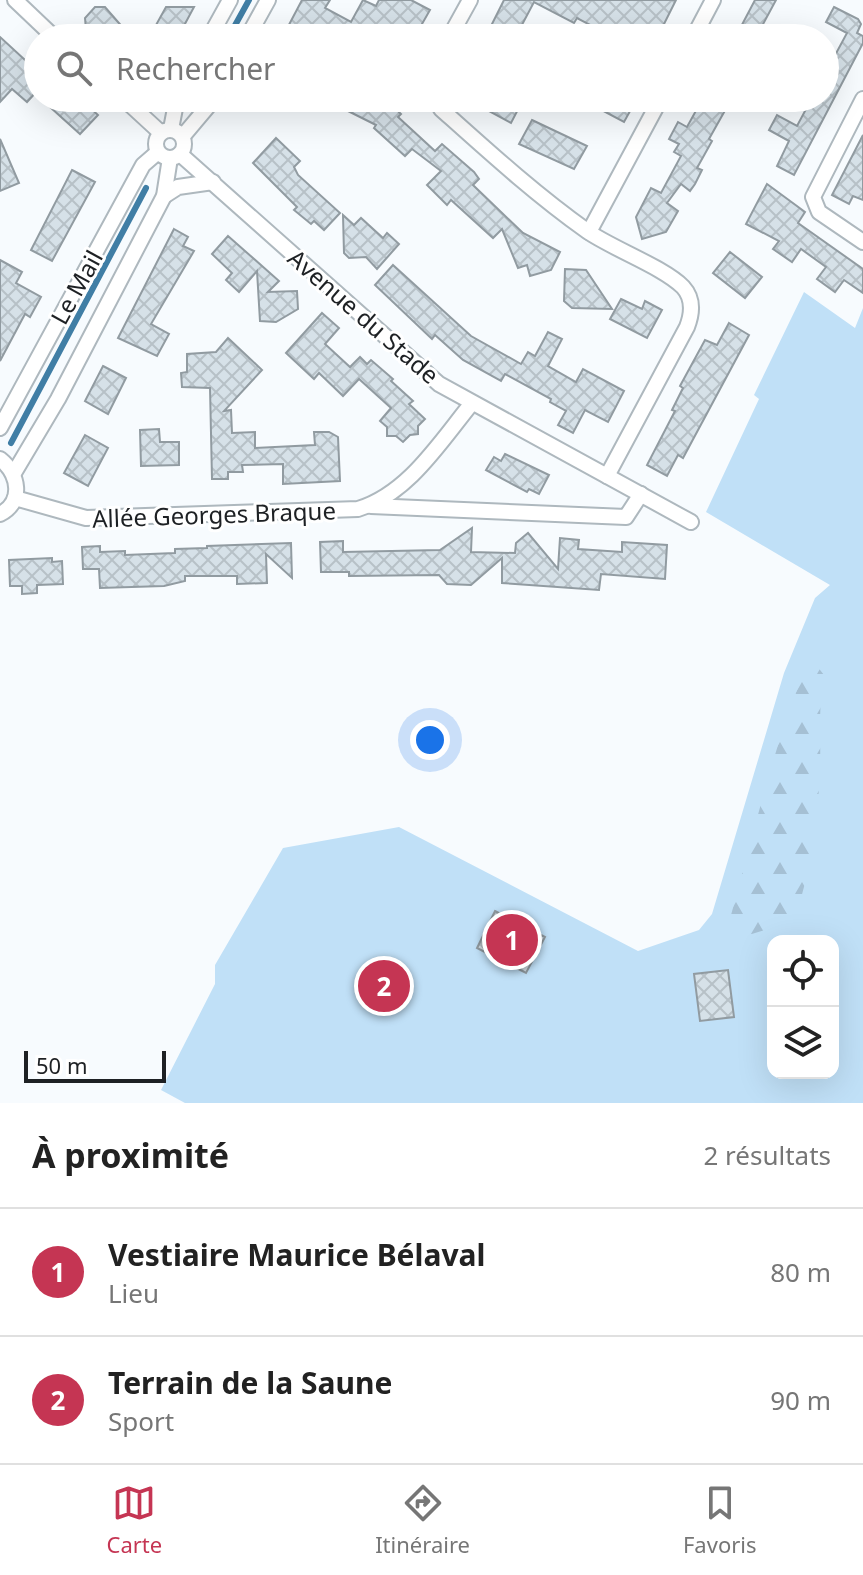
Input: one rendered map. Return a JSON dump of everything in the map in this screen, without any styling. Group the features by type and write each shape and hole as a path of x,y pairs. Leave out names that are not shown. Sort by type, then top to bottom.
{"street":[{"path":"15,0 40,24"},
{"path":"217,24 230,0"},
{"path":"255,24 268,0"},
{"path":"457,24 470,0"},
{"path":"700,24 713,0"},
{"path":"863,99 813,197 819,212 863,242"},
{"path":"142,112 172,133 184,149 169,155 155,144 172,133 198,112"},
{"path":"172,133 173,112"},
{"path":"446,112 506,169 589,232 682,287 691,305 687,327 607,476"},
{"path":"589,232 653,112"},
{"name":"Avenue du Stade","path":"169,155 213,182 418,368 472,403 691,522"},
{"name":"Le Mail","path":"0,428 143,165 169,155 164,196 58,399 14,473"},
{"path":"164,196 178,187 213,182"},
{"name":"Allée Georges Braque","path":"367,506 381,501 406,481 472,403"},
{"path":"0,459 14,473 15,498 0,514"},
{"name":"Allée Georges Braque","path":"15,498 86,518 367,506 626,517 641,494"}],"green space":[{"path":"804,292 855,328 863,308 863,1103 185,1103 161,1090 215,984 215,965 283,848 399,827 638,951 699,930 712,914 784,673 815,598 830,585 706,512 759,399 754,395"},
{"path":"813,661 824,675 817,807 805,883 794,921 742,937 730,931 730,919 780,740 803,677"}],"building":[{"path":"302,0 330,0 325,8 351,22 363,0 376,6 379,0 411,0 430,10 422,24 289,24"},
{"path":"504,0 676,0 664,24 588,24 577,18 574,23 534,2 522,24 492,24"},
{"path":"755,0 776,0 763,24 742,24"},
{"path":"95,7 105,7 120,24 86,24 85,18"},
{"path":"166,7 194,7 185,24 157,24"},
{"path":"834,7 858,19 861,24 857,33 863,36 863,43 839,89 839,48 847,33 839,29 839,24 826,22"},
{"path":"0,37 24,59 24,99 12,89 0,102"},
{"path":"56,112 95,112 98,115 80,134"},
{"path":"350,112 399,112 401,114 398,117 435,151 442,144 474,172 479,179 473,185 523,233 560,252 551,270 530,276 527,265 518,268 502,229 493,238 451,200 447,205 427,185 441,171 412,149 405,156 374,128 376,125"},
{"path":"491,112 517,112 511,123"},
{"path":"605,112 630,112 624,122"},
{"path":"695,112 724,112 697,168 702,170 695,184 690,191 681,184 667,203 678,211 666,232 642,239 636,217 651,188 661,193 681,156 674,152 679,144 669,139 678,122 687,127"},
{"path":"804,112 827,112 794,175 777,166 789,141 769,130 777,115 797,126"},
{"path":"532,120 587,146 574,169 519,144"},
{"path":"863,135 863,200 853,196 849,204 832,195"},
{"path":"276,138 300,161 294,167 298,175 340,213 324,230 294,210 297,207 253,163"},
{"path":"0,139 19,183 0,191"},
{"path":"72,170 95,182 52,261 31,250"},
{"path":"767,184 805,212 798,223 863,269 863,293 844,280 835,292 817,279 826,267 801,249 792,262 773,249 779,241 746,224"},
{"path":"343,215 354,225 361,218 383,238 387,233 399,244 377,269 366,257 349,258 344,253"},
{"path":"174,229 188,237 183,246 194,251 151,324 169,334 157,356 118,338"},
{"path":"228,236 279,281 268,292 297,291 298,309 276,322 260,321 257,271 239,292 226,280 232,273 212,254"},
{"path":"730,252 762,277 745,298 713,273"},
{"path":"0,260 22,272 16,283 41,297 30,317 25,314 0,361"},
{"path":"393,265 471,336 521,364 528,352 535,356 548,332 562,339 548,366 576,382 583,369 624,391 608,422 585,410 573,433 558,425 566,411 550,402 551,399 505,374 501,381 463,360 435,335 432,339 375,285"},
{"path":"565,269 586,270 612,309 572,308 564,301"},
{"path":"621,299 642,309 645,301 662,310 647,338 610,319"},
{"path":"322,313 339,328 325,344 350,367 360,357 367,364 371,360 393,379 391,381 413,401 409,404 425,419 418,426 418,434 410,435 403,442 396,436 387,436 387,427 380,421 391,408 359,379 343,396 319,373 314,379 286,353"},
{"path":"729,323 749,335 683,458 678,455 667,476 647,465 675,411 672,410 683,388 680,386 705,340 717,345"},
{"path":"228,338 262,370 224,411 231,410 232,433 255,432 255,448 315,445 314,432 329,432 338,437 340,481 283,484 283,464 242,465 243,472 228,472 228,479 212,479 210,388 182,387 181,373 187,372 187,354 216,352"},
{"path":"103,366 126,378 108,414 85,401"},
{"path":"159,429 160,442 179,442 179,465 141,466 140,430"},
{"path":"85,435 108,448 88,486 64,473"},
{"path":"505,454 549,475 539,494 529,489 527,492 486,470 494,457 501,461"},
{"path":"472,528 471,552 515,553 516,543 528,533 558,569 560,538 579,540 578,549 622,552 622,542 667,545 665,579 601,574 599,590 502,583 502,558 471,585 447,584 439,575 349,576 349,572 321,572 320,542 343,541 343,552 440,550"},
{"path":"291,543 292,578 266,554 267,583 237,584 237,576 185,576 185,581 164,586 100,588 99,569 83,569 82,547 100,546 100,552 125,551 125,555 175,553 175,549 207,546"},
{"path":"52,558 52,562 62,561 63,584 37,585 37,593 22,594 22,586 10,586 9,560"},
{"path":"495,911 545,937 526,973 477,948"},
{"path":"728,970 734,1017 700,1021 694,974"}],"waterway":[{"path":"236,24 249,0"},
{"path":"11,443 146,188"}],"place":[{"name":"Vestiaire Maurice Bélaval","path":"512,940"},
{"name":"Terrain de la Saune","path":"384,986"}]}
